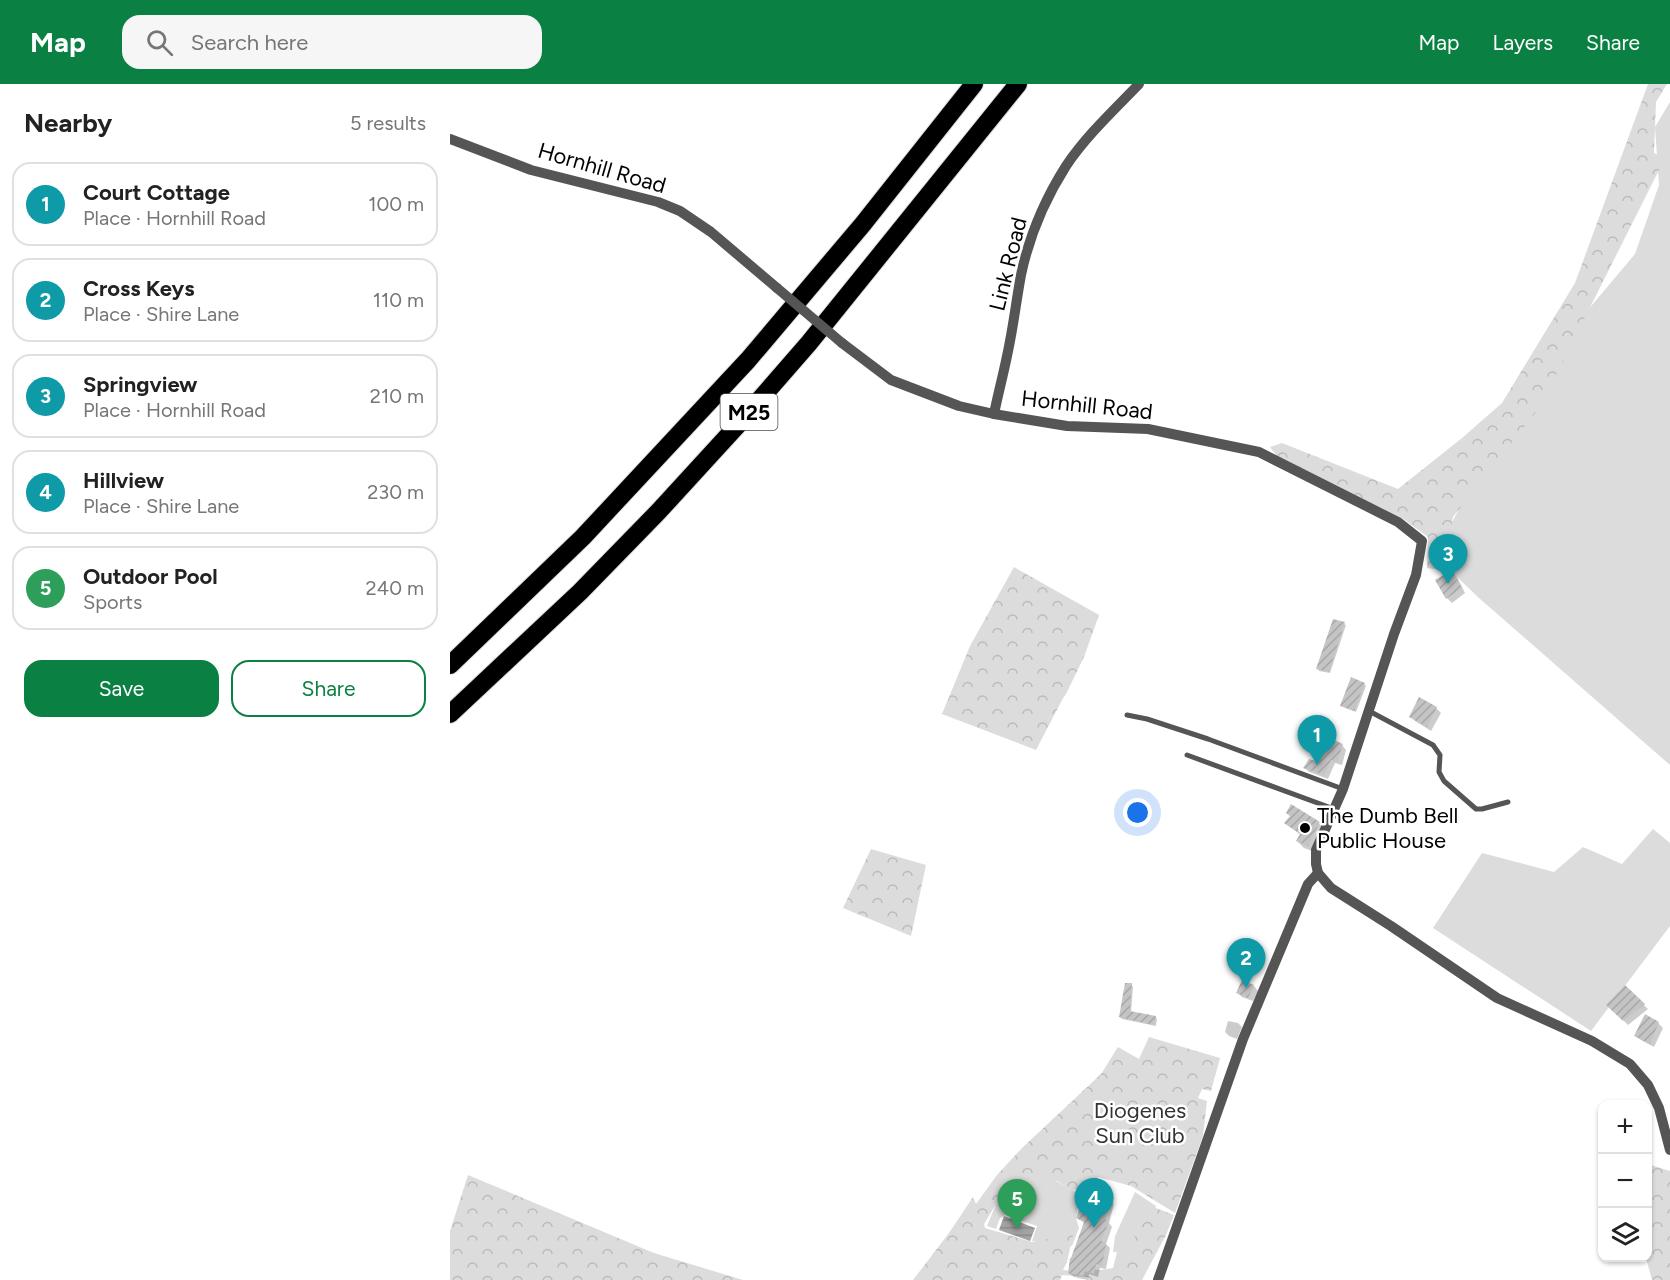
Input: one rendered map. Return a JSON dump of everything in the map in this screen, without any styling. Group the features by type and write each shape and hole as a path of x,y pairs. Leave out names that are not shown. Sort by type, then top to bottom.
{"highway":[{"name":"M25","path":"450,665 583,537 748,360 863,224 974,84"},
{"name":"M25","path":"450,714 580,592 735,428 838,309 1018,84"}],"street":[{"name":"Link Road","path":"994,414 1022,273 1042,212 1067,165 1100,125 1139,84"},
{"name":"Hornhill Road","path":"450,139 531,170 658,202 680,212 711,232 842,343 891,380 959,406 994,414 1067,426 1148,429 1259,452 1398,522 1422,542 1416,575 1368,710 1343,789 1316,850 1318,873"},
{"path":"1158,1280 1243,1040 1308,885 1318,873 1331,888 1497,998 1592,1041 1630,1064 1648,1085 1659,1108 1670,1150"}],"lane":[{"path":"1368,710 1433,745 1440,755 1439,772 1444,781 1476,809 1508,802"},
{"path":"1127,715 1147,719 1208,739 1343,789"},
{"path":"1187,754 1334,810"}],"green space":[{"path":"1648,84 1667,84 1656,102 1654,153 1665,158 1540,407 1453,517 1443,570 1427,568 1428,537 1402,518 1277,456 1270,447 1282,443 1398,489 1502,403 1575,283"},
{"path":"1670,102 1670,765 1479,598 1434,555 1497,440 1560,343 1635,254 1659,185 1655,127"},
{"path":"1014,567 1099,615 1084,657 1036,750 942,714 970,646"},
{"path":"1653,829 1670,843 1670,926 1591,1031 1433,928 1482,853 1554,872 1583,847 1622,864"},
{"path":"871,849 926,865 911,936 843,908"},
{"name":"Diogenes Sun Club","path":"1149,1037 1220,1058 1211,1091 1202,1089 1198,1098 1207,1101 1203,1136 1175,1213 1131,1186 1098,1177 1094,1189 1088,1187 1072,1190 1057,1181 1033,1179 996,1204 984,1224 985,1228 1032,1242 1073,1234 1063,1270 1084,1272 1090,1269 1100,1270 1127,1266 1143,1203 1174,1215 1142,1280 1088,1280 1088,1277 1062,1275 1060,1280 913,1280 973,1197 976,1204 997,1175 1022,1148 1101,1074 1118,1047 1139,1059"},
{"path":"1652,1165 1670,1171 1670,1280 1652,1280 1647,1262 1652,1262"},
{"path":"1030,1167 1080,1194 1076,1218 1079,1228 1072,1246 1032,1241 1037,1226 1005,1215 1000,1218 996,1229 987,1226 996,1204"},
{"path":"468,1175 654,1253 743,1280 450,1280 450,1231"},
{"path":"1135,1192 1156,1206 1132,1273 1113,1268 1117,1252 1113,1252 1115,1236"}],"shaded area":[{"path":"1004,1216 1035,1228 1030,1241 999,1230"}],"building":[{"path":"1452,570 1462,588 1446,599 1435,580"},
{"path":"1333,619 1345,622 1329,672 1316,669"},
{"path":"1351,677 1365,683 1354,711 1340,706"},
{"path":"1419,697 1437,707 1427,727 1409,717"},
{"path":"1321,734 1343,744 1337,762 1331,760 1324,775 1303,768 1309,759 1315,761"},
{"name":"The Dumb Bell Public House","path":"1291,804 1320,822 1308,846 1296,841 1300,834 1284,823 1290,816 1286,813"},
{"path":"1242,980 1254,985 1248,998 1236,993"},
{"path":"1125,983 1132,983 1130,1011 1156,1016 1154,1025 1119,1017"},
{"path":"1625,985 1645,1004 1623,1021 1606,1005"},
{"path":"1645,1014 1659,1022 1650,1044 1634,1036"},
{"path":"1085,1192 1110,1199 1105,1219 1109,1222 1101,1241 1106,1243 1102,1266 1096,1264 1094,1274 1085,1271 1083,1276 1068,1273 1070,1258 1084,1222 1076,1218"}],"place":[{"name":"Springview","path":"1448,584"},
{"name":"Court Cottage","path":"1317,765"},
{"name":"The Dumb Bell Public House","path":"1305,828"},
{"name":"Cross Keys","path":"1246,988"},
{"name":"Hillview","path":"1094,1228"},
{"name":"Outdoor Pool","path":"1017,1229"}]}
